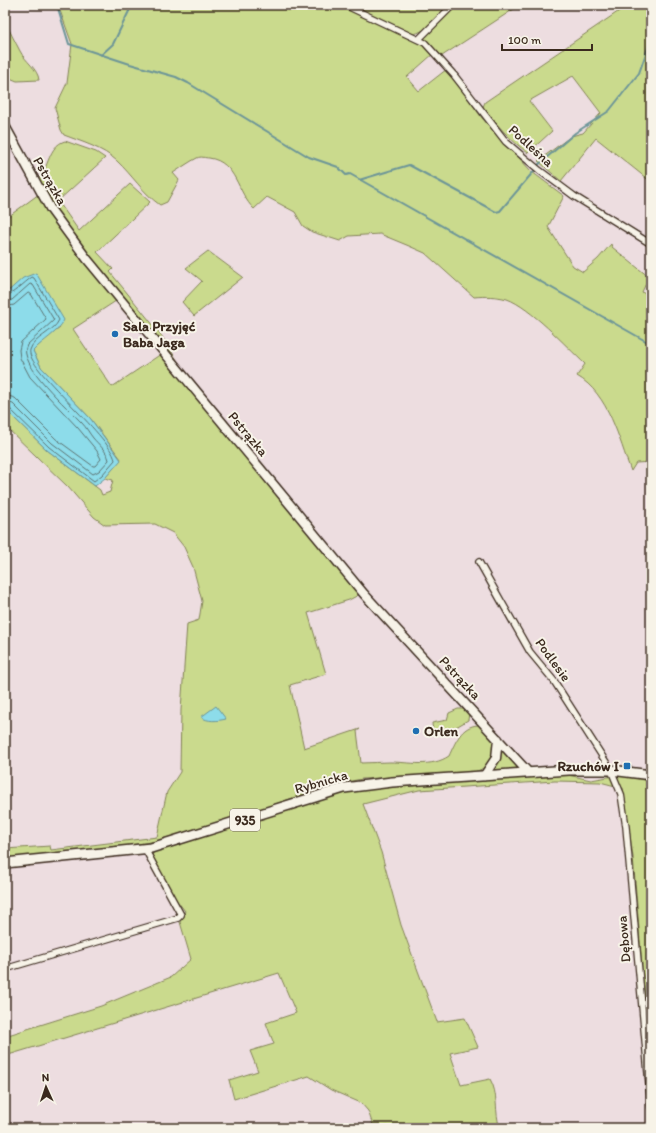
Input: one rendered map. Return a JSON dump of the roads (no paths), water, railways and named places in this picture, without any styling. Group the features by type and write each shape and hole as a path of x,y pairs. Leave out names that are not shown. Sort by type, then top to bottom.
{"main road":[{"name":"Pstrązka","path":"5,126 51,210 87,259 364,594 528,772"},
{"path":"484,776 496,758 498,739"},
{"name":"Rybnicka","path":"5,863 145,849 225,826 344,788 392,782 528,772 611,770 651,775"}],"street":[{"name":"Podleśna","path":"345,5 392,28 419,39 430,48 454,75 506,142 539,170 574,196 651,244"},
{"path":"419,39 452,5"},
{"name":"Podlesie","path":"479,562 530,652 554,681 611,770"},
{"name":"Dębowa","path":"611,770 621,794 625,815 651,1107"},
{"path":"5,969 178,918 181,915 145,849"}],"water":[{"path":"36,273 64,320 54,333 33,351 41,367 90,418 121,460 105,478 95,486 47,450 5,409 5,294 23,278"},
{"path":"216,706 226,719 213,721 203,719 201,717"}],"waterway":[{"path":"57,5 69,44 176,77 188,83 309,157 338,167 346,175 350,174 651,344"},
{"path":"101,55 113,44 132,5"},
{"path":"538,165 575,133 609,111 639,73 651,39"},
{"path":"359,180 409,165 496,212 500,211 534,171"}],"place":[{"name":"Sala Przyjęć Baba Jaga","path":"115,334"},
{"name":"Orlen","path":"416,731"},
{"name":"Rzuchów I","path":"627,766"}]}
